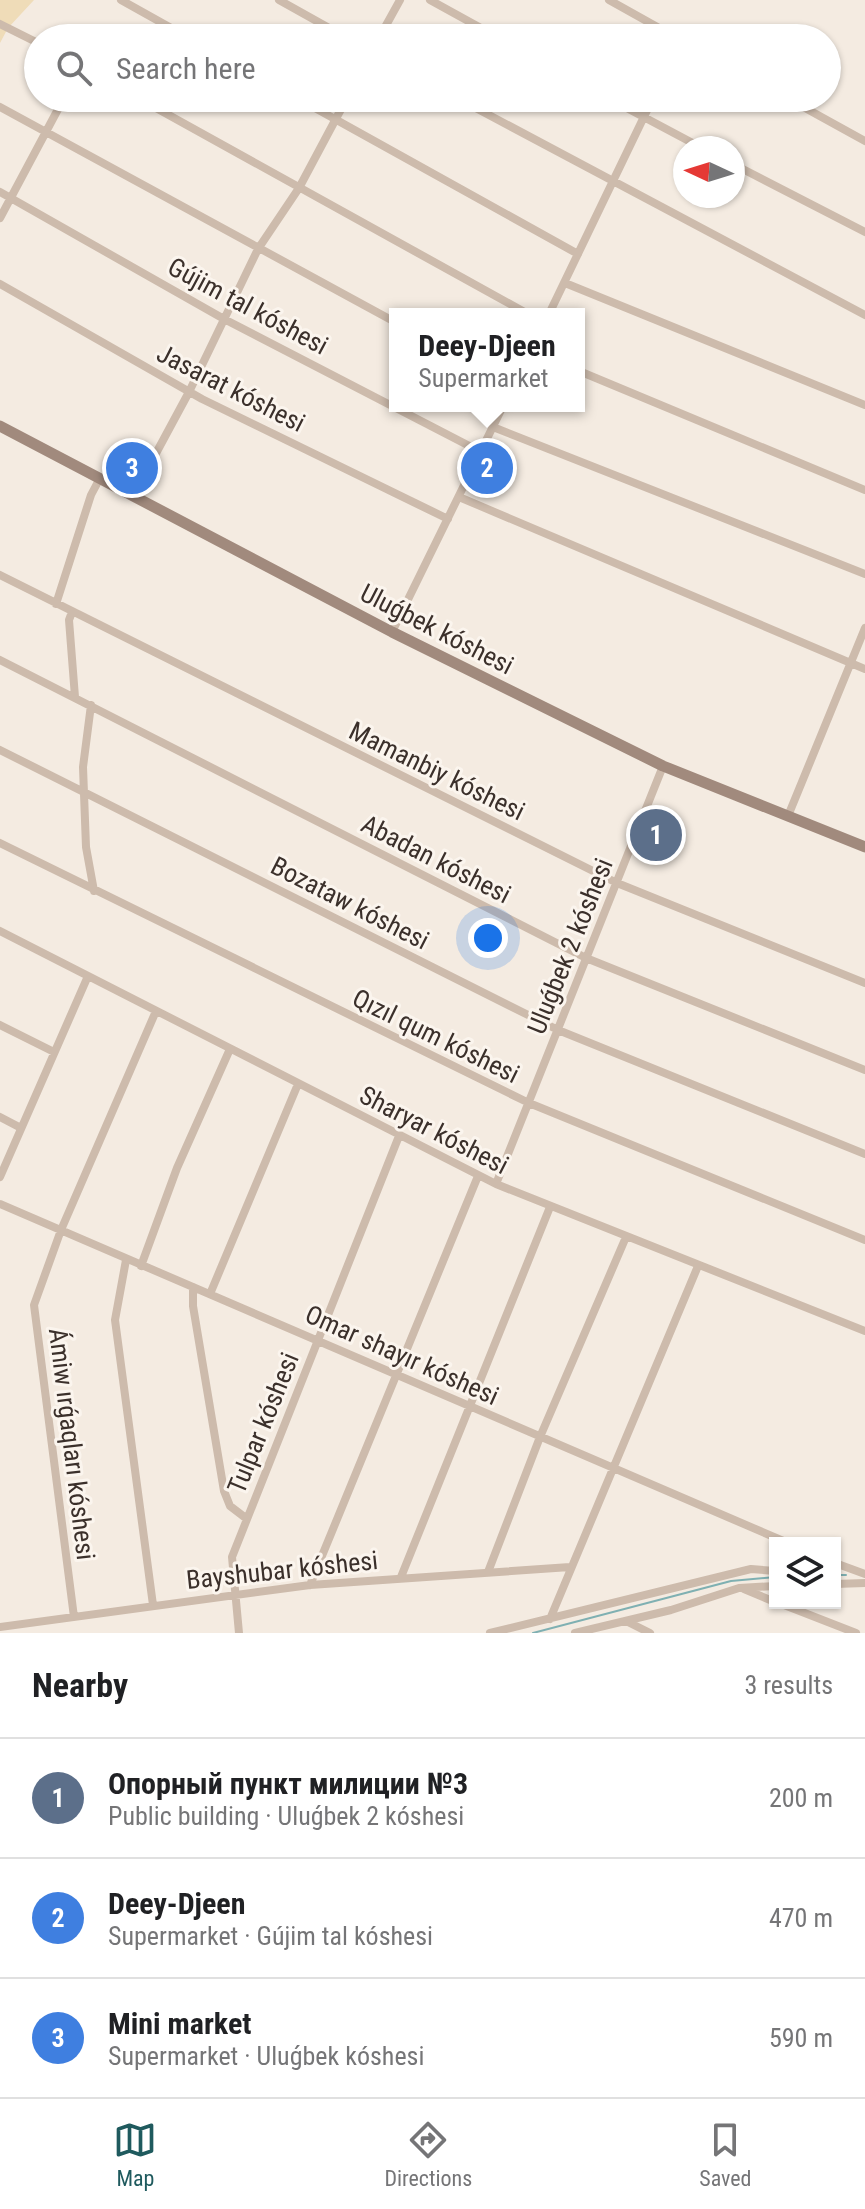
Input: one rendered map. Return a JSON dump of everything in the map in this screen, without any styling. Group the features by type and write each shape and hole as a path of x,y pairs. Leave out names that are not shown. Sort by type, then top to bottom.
{"street":[{"path":"121,0 164,24"},
{"path":"279,0 322,24"},
{"path":"387,24 400,0"},
{"path":"430,0 474,24"},
{"path":"609,0 652,24"},
{"path":"0,24 24,36"},
{"path":"0,107 389,319"},
{"path":"0,218 57,112"},
{"path":"163,112 517,308"},
{"path":"323,112 578,254"},
{"path":"133,496 189,392 258,249 299,188 340,112"},
{"path":"483,112 865,315"},
{"path":"632,112 678,136"},
{"path":"552,308 646,112"},
{"path":"812,112 865,141"},
{"path":"745,170 865,232"},
{"name":"Gújim tal kóshesi","path":"0,192 224,319 389,404"},
{"path":"565,283 865,405"},
{"name":"Jasarat kóshesi","path":"0,284 189,392 448,519"},
{"path":"585,373 865,490"},
{"name":"Gújim tal kóshesi","path":"404,412 481,452"},
{"path":"392,632 500,412"},
{"name":"Uluǵbek kóshesi","path":"0,426 392,632 663,766 865,847"},
{"path":"493,427 865,574"},
{"path":"56,604 91,495 100,478"},
{"path":"459,497 865,669"},
{"name":"Mamanbiy kóshesi","path":"0,575 617,883 865,983"},
{"path":"72,612 69,620 75,697"},
{"path":"788,816 865,628"},
{"name":"Abadan kóshesi","path":"0,660 586,958 865,1070"},
{"path":"91,705 84,791 86,847 94,891"},
{"name":"Bozataw kóshesi","path":"0,750 558,1030 865,1154"},
{"name":"Uluǵbek 2 kóshesi","path":"496,1184 663,766"},
{"name":"Qızıl qum kóshesi","path":"0,843 529,1103 865,1240"},
{"name":"Sharyar kóshesi","path":"0,931 478,1176 865,1331"},
{"path":"0,1177 88,976"},
{"name":"Ámiw ırǵaqları kóshesi","path":"74,1617 34,1305 61,1230 156,1011"},
{"path":"0,1025 54,1052"},
{"path":"141,1266 182,1155 230,1049"},
{"path":"210,1294 298,1084"},
{"path":"0,1117 21,1128"},
{"name":"Tulpar kóshesi","path":"239,1633 232,1557 399,1136"},
{"path":"310,1585 478,1176"},
{"name":"Omar shayır kóshesi","path":"0,1204 774,1537"},
{"path":"401,1577 550,1207"},
{"path":"488,1572 540,1437 626,1237"},
{"path":"126,1260 115,1320 153,1605"},
{"path":"550,1619 698,1266"},
{"path":"193,1287 193,1306 224,1491 230,1506 247,1519"},
{"path":"841,1565 865,1574"},
{"name":"Bayshubar kóshesi","path":"0,1627 310,1585 570,1567"},
{"path":"490,1633 751,1569 769,1570"},
{"path":"841,1584 865,1583"},
{"path":"575,1633 739,1588 769,1586"},
{"path":"739,1588 769,1599"},
{"path":"795,1609 856,1633"},
{"path":"625,1621 650,1633"}],"sand":[{"path":"0,0 34,0 8,28 0,43"}],"waterway":[{"path":"841,1575 846,1575"},
{"path":"533,1633 731,1581 769,1578"}],"place":[{"name":"Mini market","path":"132,468"},
{"name":"Deey-Djeen","path":"487,468"},
{"name":"Опорный пункт милиции №3","path":"656,835"}]}
